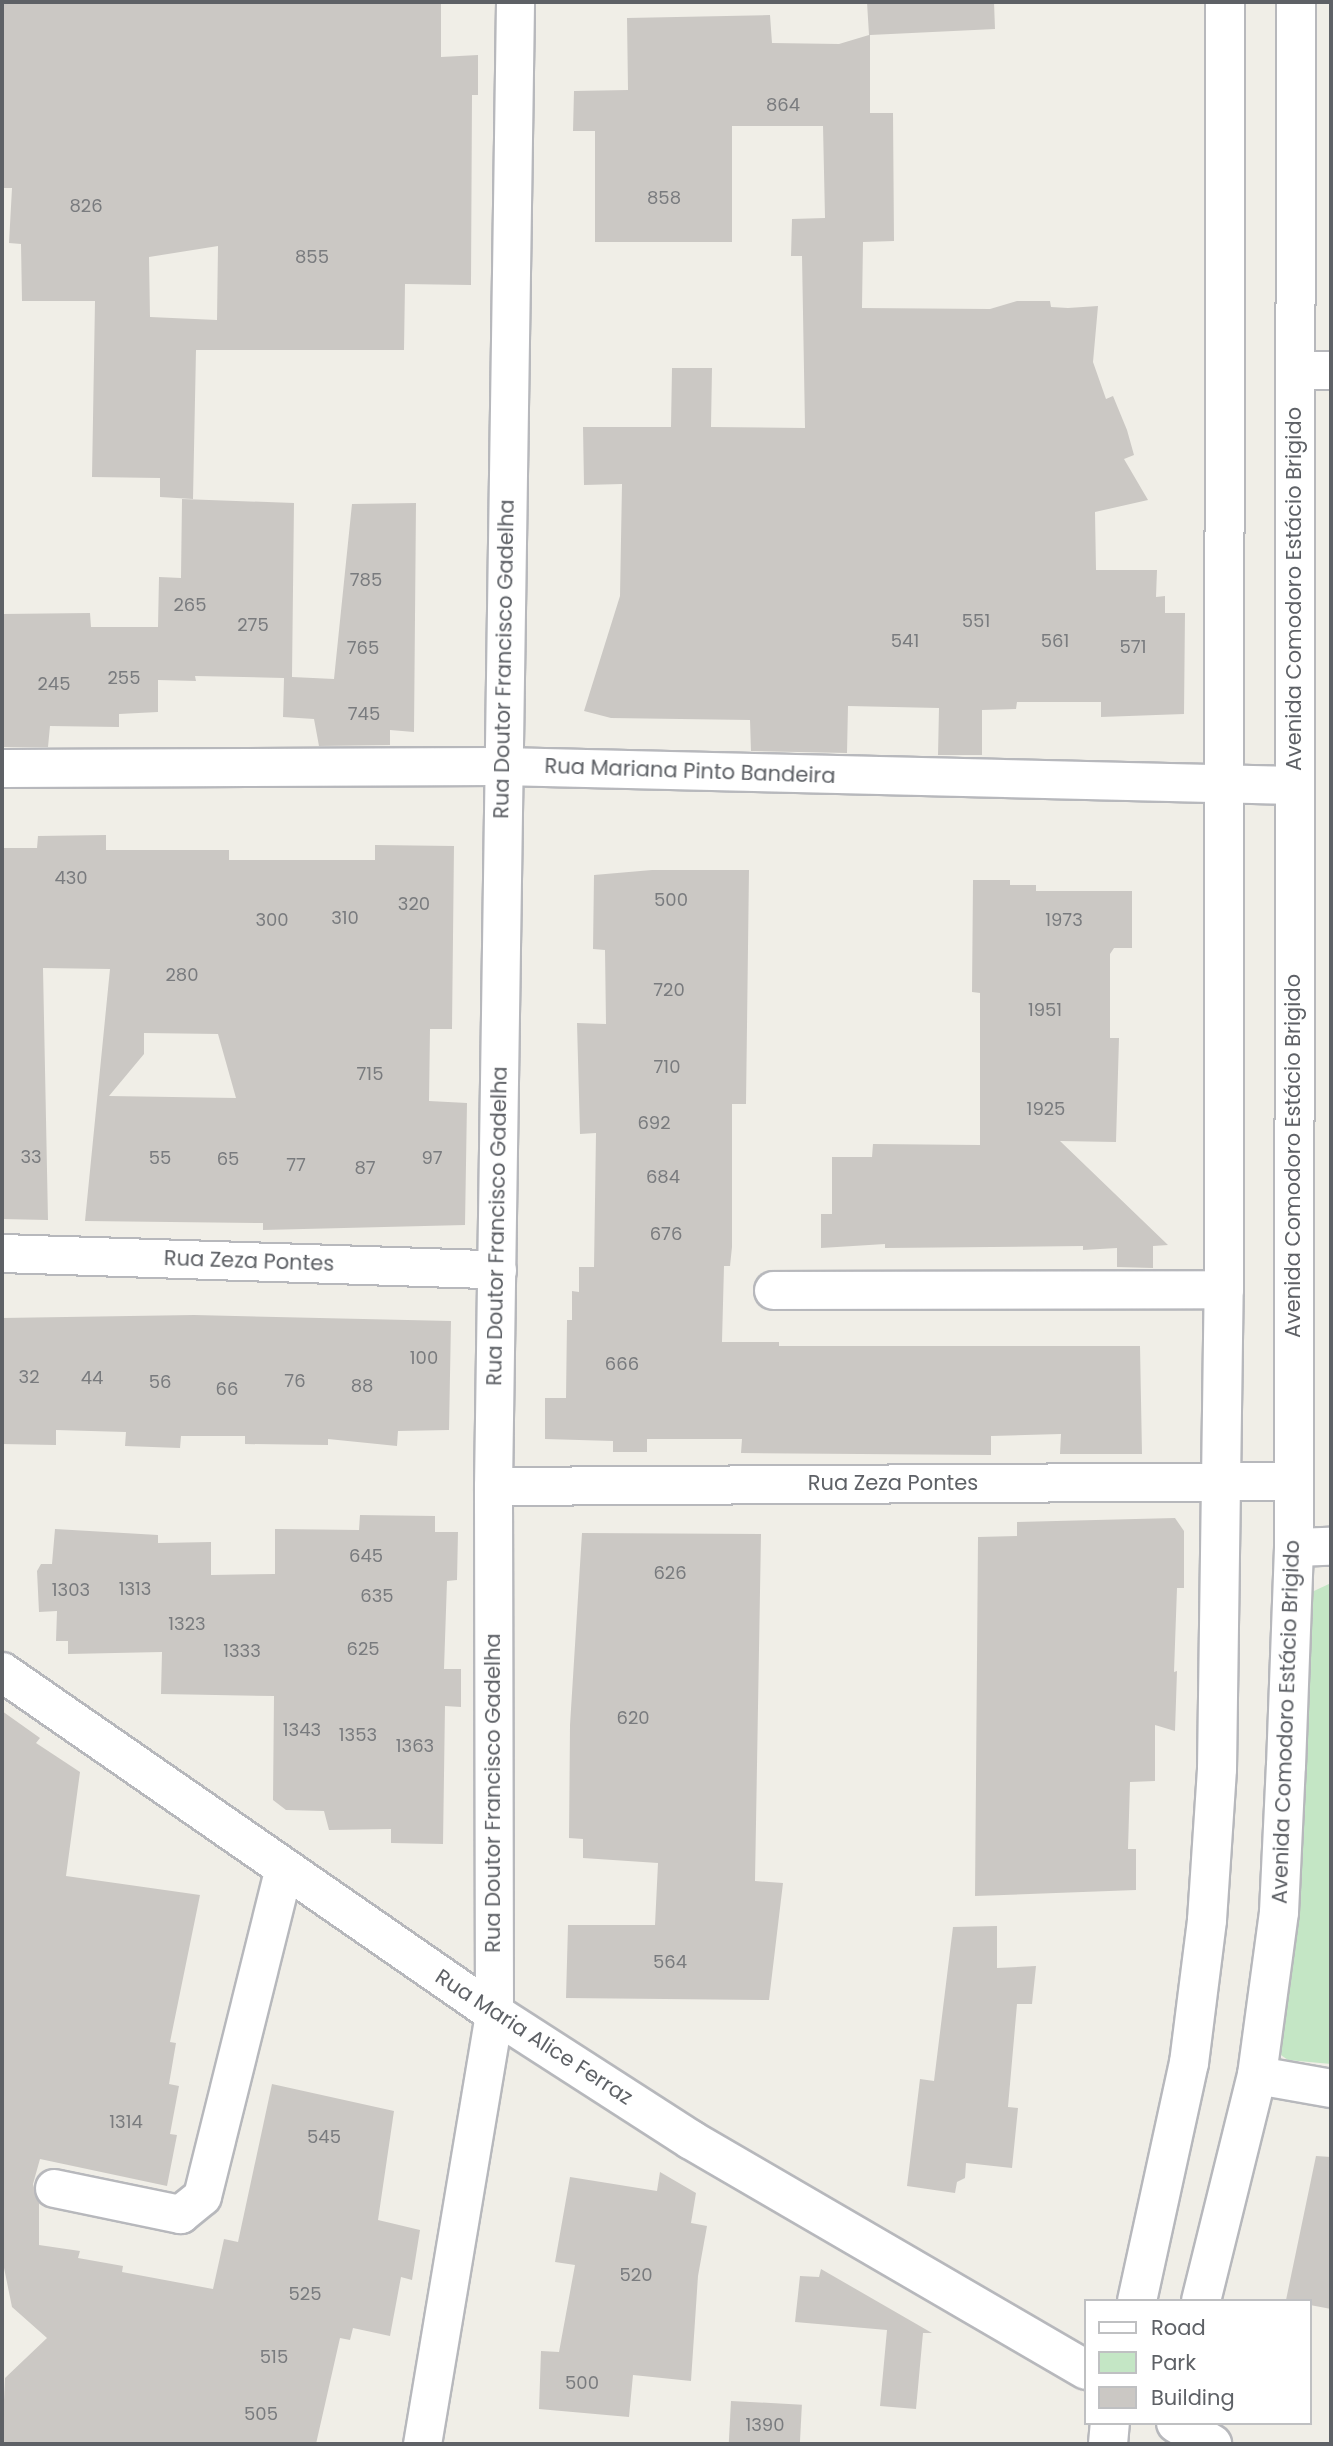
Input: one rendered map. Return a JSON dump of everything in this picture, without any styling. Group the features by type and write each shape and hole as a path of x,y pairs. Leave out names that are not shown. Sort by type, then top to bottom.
{"main road":[{"path":"1138,2299 1188,2063 1208,1920 1217,1769 1224,1289 1221,785 1225,2"},
{"name":"Avenida Comodoro Estácio Brigido","path":"1201,2299 1257,2075 1279,1912 1294,1547 1294,785 1313,370 1296,2"},
{"name":"Rua Maria Alice Ferraz","path":"2,1672 494,2013 691,2140 1084,2369"},
{"path":"1108,2444 1110,2425"},
{"path":"1178,2429 1212,2444"}],"street":[{"name":"Rua Doutor Francisco Gadelha","path":"422,2444 494,2013 493,1486 515,2"},
{"name":"Rua Mariana Pinto Bandeira","path":"2,768 502,766 1294,785"},
{"name":"Rua Zeza Pontes","path":"2,1253 497,1269"},
{"path":"773,1290 1224,1289"},
{"name":"Rua Zeza Pontes","path":"493,1486 1294,1481"},
{"path":"1294,1547 1331,1546"},
{"path":"54,2188 180,2214 202,2196 284,1868"},
{"path":"1257,2075 1331,2088"}],"green space":[{"path":"1331,1583 1331,2064 1288,2060 1278,2053 1299,1598"}],"building":[{"path":"2,2 441,2 441,57 478,55 478,95 472,95 471,285 405,284 404,350 196,350 193,499 160,497 160,478 92,477 95,301 22,301 21,244 9,243 12,188 2,188","holes":["218,246 217,320 150,317 149,257"]},
{"path":"867,2 994,2 995,29 870,35 870,113 893,113 894,241 863,242 862,308 990,309 1017,301 1050,301 1051,307 1098,306 1093,362 1106,399 1113,396 1127,430 1134,455 1124,459 1148,500 1095,512 1096,570 1157,570 1156,597 1165,596 1165,613 1185,613 1184,714 1101,717 1101,702 1017,702 1016,709 982,710 982,755 938,755 939,708 848,706 847,753 751,751 750,720 611,718 584,711 620,596 622,484 584,485 583,427 671,427 672,368 712,368 711,427 805,428 802,256 791,256 792,219 825,218 823,126 732,126 732,242 595,242 595,131 573,131 574,91 628,90 627,18 770,15 772,43 839,44 869,35"},
{"path":"182,499 294,503 292,677 334,679 352,504 416,503 414,732 390,730 390,745 319,746 314,719 283,717 284,678 195,676 196,681 158,680 158,712 119,714 119,727 50,726 48,747 2,747 2,614 90,613 91,627 158,627 159,577 181,578"},
{"path":"106,835 106,850 229,850 229,860 375,860 375,845 454,846 452,1029 430,1029 429,1101 467,1103 465,1225 263,1230 263,1223 85,1221 110,969 43,968 48,1220 2,1219 2,848 37,848 38,836","holes":["144,1033 218,1034 236,1098 109,1096 144,1054"]},
{"path":"652,870 749,870 746,1104 732,1104 732,1247 730,1266 724,1266 722,1342 779,1342 779,1346 1140,1346 1142,1454 1060,1454 1061,1434 991,1436 991,1455 741,1453 742,1439 647,1439 647,1452 613,1452 613,1441 545,1439 545,1398 566,1398 567,1320 572,1320 572,1291 579,1292 579,1267 594,1267 596,1133 580,1134 577,1023 606,1024 605,950 593,949 594,875"},
{"path":"973,880 1010,880 1010,885 1036,885 1036,891 1132,891 1132,948 1114,948 1110,954 1110,1038 1119,1038 1116,1142 1060,1141 1168,1245 1153,1246 1153,1268 1117,1267 1117,1248 885,1248 885,1244 821,1248 821,1214 832,1214 832,1157 872,1157 873,1144 980,1145 980,993 972,992"},
{"path":"194,1315 451,1321 449,1430 398,1431 397,1446 328,1439 328,1445 245,1444 245,1436 181,1436 180,1448 125,1446 126,1432 56,1430 56,1445 2,1444 2,1318"},
{"path":"360,1515 435,1516 435,1532 458,1532 457,1580 447,1581 444,1669 461,1669 461,1707 445,1706 443,1844 391,1843 391,1829 329,1830 324,1811 286,1810 273,1800 274,1696 161,1694 162,1652 68,1654 68,1641 56,1641 57,1611 39,1612 37,1571 41,1564 52,1564 55,1529 158,1535 158,1543 211,1542 211,1575 275,1574 275,1529 359,1530"},
{"path":"1175,1518 1184,1531 1184,1588 1177,1588 1175,1731 1155,1725 1155,1781 1130,1782 1128,1849 1136,1849 1136,1890 975,1896 978,1537 1017,1536 1017,1522"},
{"path":"582,1533 761,1534 755,1881 783,1883 769,2000 566,1998 568,1925 655,1925 658,1863 583,1858 583,1839 569,1838 570,1725"},
{"path":"2,1711 40,1738 36,1743 80,1772 66,1876 200,1895 170,2042 176,2043 169,2084 179,2086 170,2134 177,2135 167,2186 40,2159 33,2184 39,2203 39,2245 80,2251 78,2258 123,2266 122,2272 213,2289 224,2239 238,2242 272,2084 394,2111 378,2220 420,2230 412,2280 401,2277 390,2336 353,2328 350,2340 340,2338 316,2444 2,2444 5,2378 47,2338 12,2307 2,2258"},
{"path":"997,1926 997,1968 1036,1966 1032,2004 1017,2004 1008,2107 1018,2108 1012,2168 966,2163 965,2178 957,2182 955,2193 907,2186 920,2079 934,2081 953,1927"},
{"path":"1316,2156 1331,2157 1331,2309 1312,2305 1312,2299 1286,2299"},
{"path":"660,2172 696,2193 691,2223 707,2226 698,2276 691,2381 633,2375 629,2417 539,2409 541,2351 559,2352 575,2265 555,2262 570,2177 657,2191"},
{"path":"821,2269 932,2333 923,2333 916,2409 880,2406 887,2330 795,2322 800,2276 819,2277"},
{"path":"731,2401 802,2405 800,2444 729,2444"}]}
